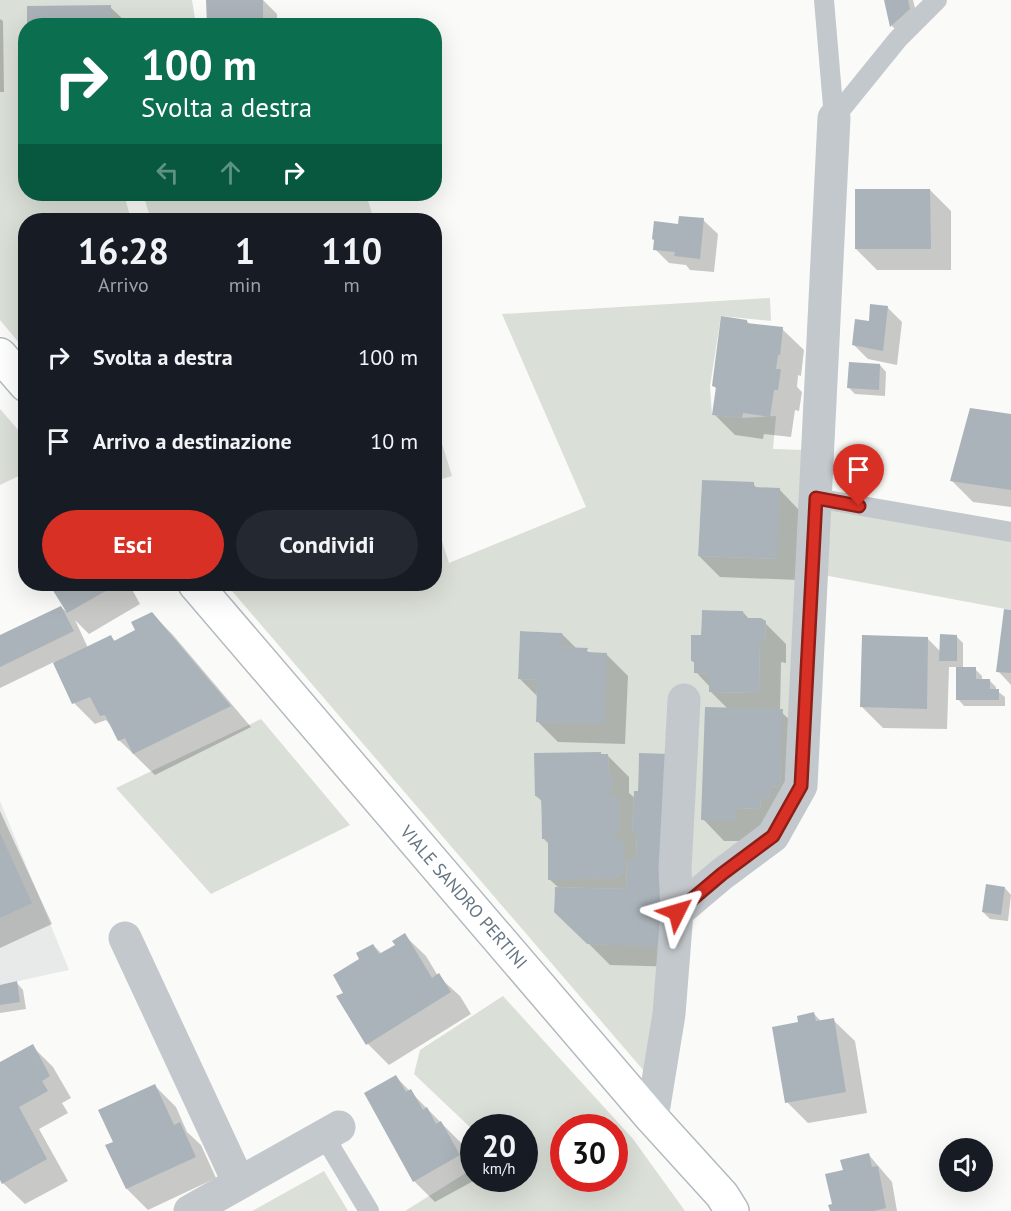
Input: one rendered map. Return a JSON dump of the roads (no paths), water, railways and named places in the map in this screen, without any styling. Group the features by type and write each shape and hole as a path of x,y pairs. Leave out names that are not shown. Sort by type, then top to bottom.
{"street":[{"path":"677,912 722,874 773,836 801,786 834,118"},
{"path":"0,355 18,376"},
{"name":"VIALE SANDRO PERTINI","path":"201,591 652,1118 722,1195 732,1211"},
{"path":"652,1118 669,1014 677,912 675,869 684,700"},
{"path":"125,938 239,1183"},
{"path":"190,1211 332,1132"}],"lane":[{"path":"824,0 834,118"},
{"path":"834,118 898,39 937,0"},
{"path":"816,498 1011,532"},
{"path":"332,1132 369,1211"}]}
